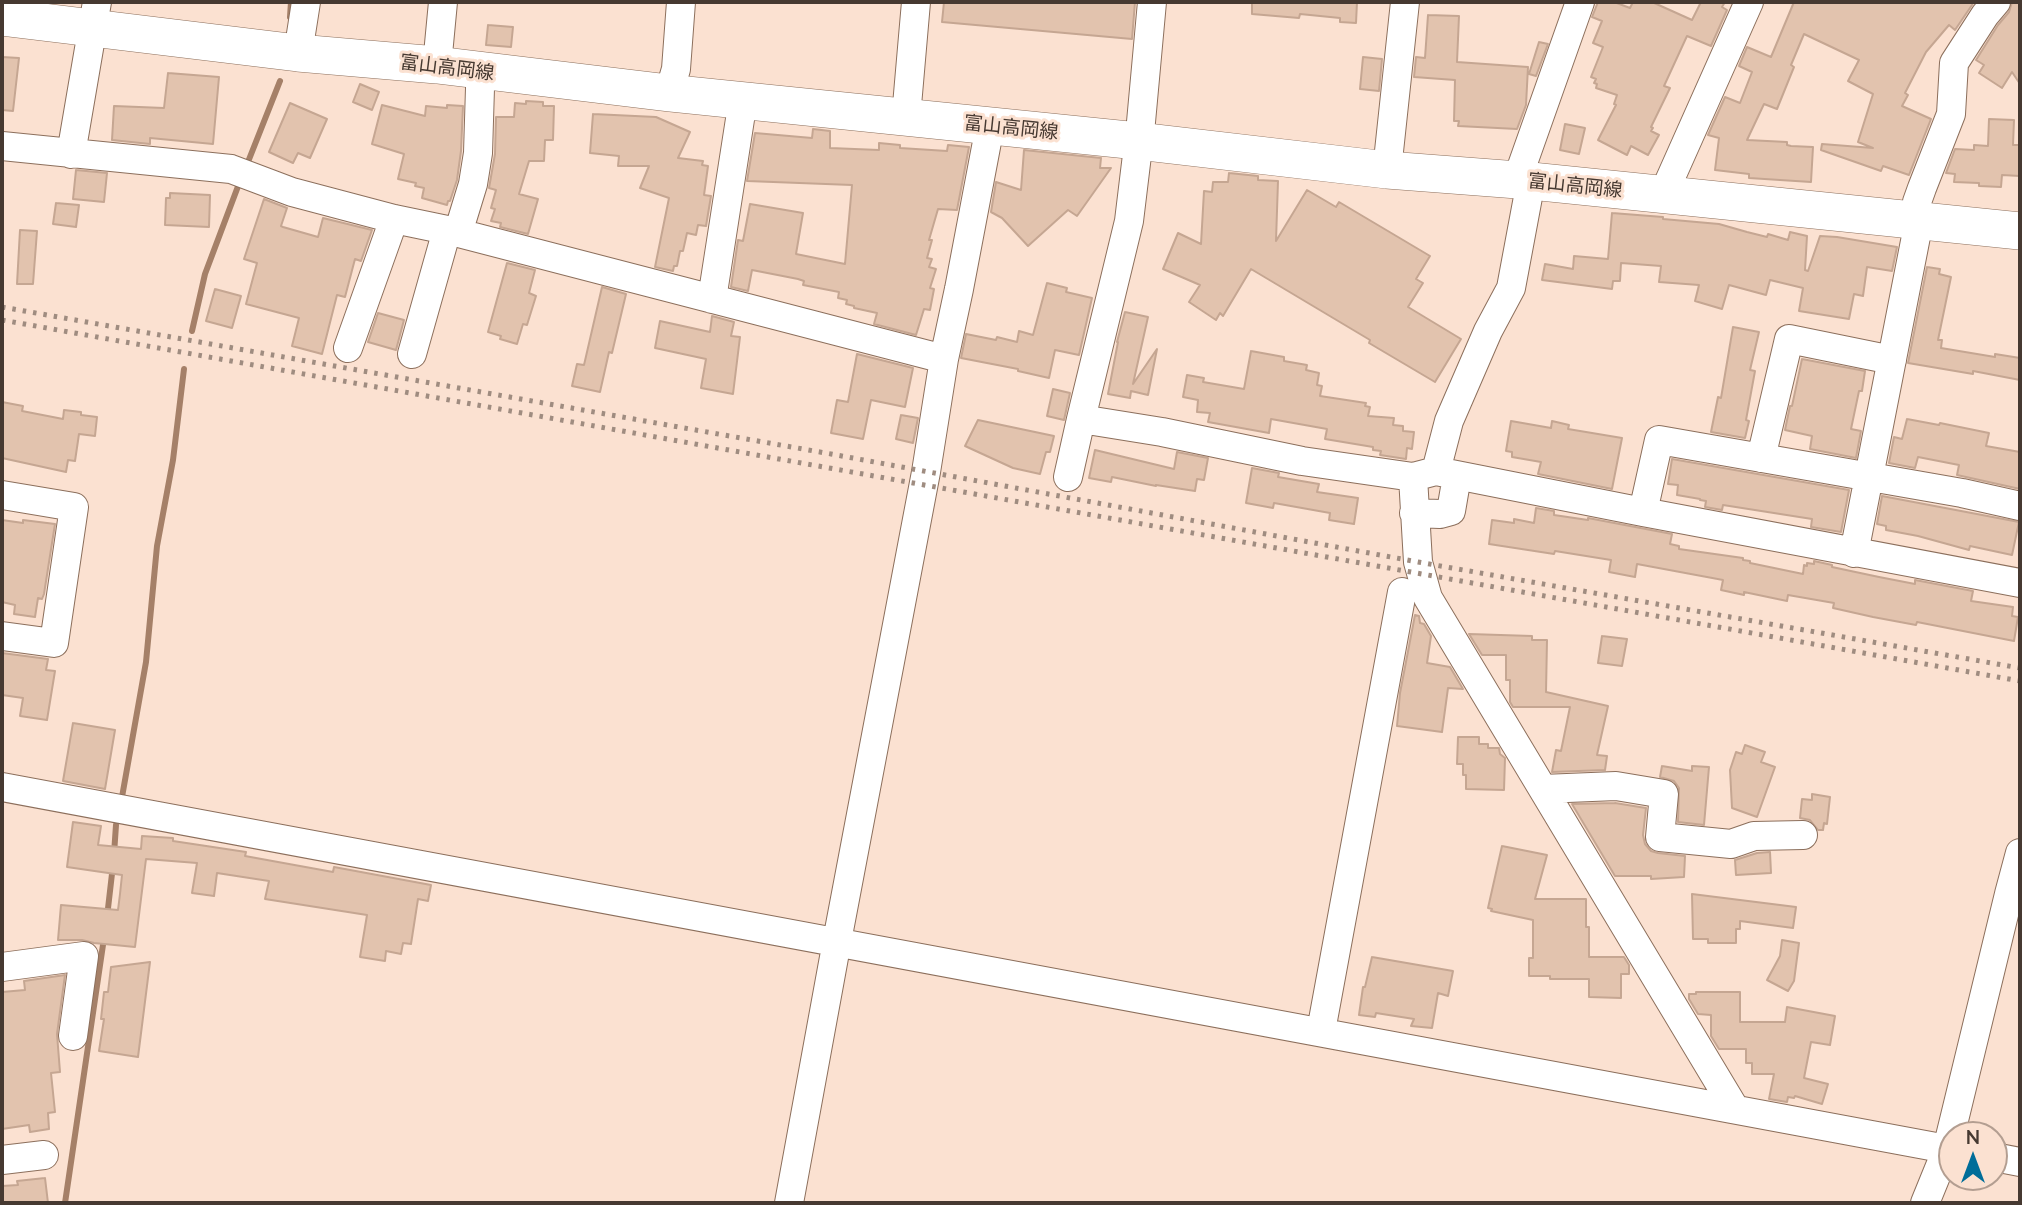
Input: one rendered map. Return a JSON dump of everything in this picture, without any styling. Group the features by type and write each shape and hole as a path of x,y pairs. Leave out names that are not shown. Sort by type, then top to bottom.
{"main road":[{"name":"富山高岡線","path":"2,17 94,15 298,53 438,65 669,93 1138,141 1388,170 1524,181 2020,231"}],"street":[{"path":"298,53 306,2"},
{"path":"438,65 443,2"},
{"path":"669,93 676,69 681,2"},
{"path":"906,117 916,2"},
{"path":"1068,477 1129,221 1152,2"},
{"path":"1388,170 1405,2"},
{"path":"1580,2 1524,181 1511,288 1488,331 1449,421 1435,474 1414,513 1418,562 1429,598 1735,1109"},
{"path":"1663,195 1749,2"},
{"path":"1854,553 1922,188 1951,114 1954,63 1996,2"},
{"path":"71,154 94,15"},
{"path":"412,354 453,231 473,184 478,153 482,72"},
{"path":"712,299 743,100"},
{"path":"789,1203 944,359 960,289 990,126"},
{"path":"2,146 241,173 292,192 394,219 453,231 944,359"},
{"path":"348,348 394,219"},
{"path":"1761,457 1789,340 1892,360"},
{"path":"1081,419 1161,432 1302,461 1435,474 2020,583"},
{"path":"1643,512 1659,440 1962,493 2020,506"},
{"path":"1414,513 1451,511 1435,474"},
{"path":"2,495 74,507 54,643 2,636"},
{"path":"1321,1031 1402,592"},
{"path":"1543,789 1616,786 1664,794 1660,837 1731,844 1754,836 1803,835"},
{"path":"2,787 1938,1147"},
{"path":"1956,1121 2008,894 2020,853"},
{"path":"2,967 84,956 73,1036"},
{"path":"2,1160 44,1155"},
{"path":"1925,1203 1938,1175"}],"building":[{"path":"944,2 1135,2 1132,39 942,22"},
{"path":"1252,2 1357,2 1356,23 1340,22 1340,18 1300,14 1299,18 1252,14"},
{"path":"1598,2 1614,2 1630,8 1633,2 1652,2 1692,20 1701,2 1725,2 1722,7 1727,10 1711,46 1687,36 1664,86 1670,88 1651,127 1651,131 1659,135 1648,155 1631,146 1627,155 1598,140 1616,105 1617,95 1596,88 1596,79 1591,77 1603,47 1593,43 1602,21 1592,17"},
{"path":"1794,2 1974,2 1955,30 1949,25 1926,52 1905,93 1908,95 1902,106 1931,119 1909,175 1883,166 1881,171 1821,150 1822,144 1873,148 1858,142 1873,94 1848,81 1859,60 1804,34 1777,109 1764,104 1747,140 1787,142 1787,145 1791,146 1813,147 1811,182 1749,178 1749,174 1715,170 1719,138 1708,135 1725,97 1740,103 1752,72 1739,66 1747,47 1771,57"},
{"path":"2012,2 2020,2 2020,84 2012,72 2002,88 1979,73 1984,65 1976,60 2009,12"},
{"path":"1428,15 1459,16 1457,62 1528,67 1526,105 1517,129 1458,126 1459,121 1454,121 1455,80 1414,77 1416,57 1425,58"},
{"path":"488,25 513,27 511,47 486,45"},
{"path":"1539,42 1548,44 1536,76 1529,74"},
{"path":"2,57 19,58 13,111 2,110"},
{"path":"1363,57 1382,59 1379,91 1360,89"},
{"path":"168,73 219,77 213,144 150,138 150,144 112,140 114,106 164,108"},
{"path":"360,84 379,92 372,110 353,102"},
{"path":"526,101 554,106 553,140 545,140 544,161 529,161 519,194 538,199 528,234 500,227 501,223 491,221 496,190 489,188 495,154 496,117 514,117 515,103 526,104"},
{"path":"290,103 327,119 310,158 298,153 293,163 269,152"},
{"path":"382,105 425,116 426,106 463,106 457,180 447,205 422,198 424,188 415,186 416,183 398,179 404,154 372,144"},
{"path":"593,114 656,117 690,132 678,158 703,161 702,165 708,166 704,195 711,196 706,226 698,225 696,235 687,233 683,251 680,251 677,266 674,266 673,271 655,267 669,198 640,188 649,166 618,166 619,156 590,153"},
{"path":"1989,119 2014,120 2013,145 2020,145 2020,176 2002,175 2001,187 1954,182 1955,174 1946,173 1955,149 1974,150 1974,145 1988,146"},
{"path":"1565,124 1585,128 1579,154 1560,150"},
{"path":"813,129 830,131 830,148 879,150 879,143 900,145 900,148 947,151 948,145 969,147 957,210 938,209 929,240 932,240 927,258 932,259 929,267 936,269 930,288 934,289 930,310 924,309 916,335 874,324 877,313 854,308 846,304 847,300 838,298 839,292 803,285 804,281 798,279 752,270 748,291 731,287 738,240 743,241 750,204 803,213 796,254 845,264 852,185 747,181 755,133 812,138"},
{"path":"1024,150 1101,158 1100,168 1111,168 1077,216 1068,210 1028,246 1002,218 991,212 996,182 1021,190"},
{"path":"76,170 107,173 104,202 73,199"},
{"path":"1229,173 1258,176 1258,180 1278,181 1276,241 1307,190 1336,207 1339,202 1430,256 1416,279 1423,283 1408,307 1461,339 1435,382 1251,269 1223,316 1220,313 1216,320 1189,302 1200,285 1163,269 1178,233 1201,244 1204,191 1212,192 1213,182 1228,182"},
{"path":"170,193 210,195 209,227 165,225 166,198 170,198"},
{"path":"264,199 287,208 281,226 283,227 318,237 323,218 372,230 361,261 355,259 345,297 337,295 322,354 292,346 299,318 246,304 257,263 244,259"},
{"path":"56,203 79,205 76,227 53,224"},
{"path":"1612,213 1719,224 1788,240 1790,232 1807,236 1805,270 1808,271 1820,236 1897,247 1892,271 1867,267 1863,296 1854,294 1849,319 1799,311 1803,288 1770,280 1766,295 1729,285 1722,309 1695,301 1699,285 1659,282 1661,266 1621,263 1620,281 1613,281 1612,289 1542,280 1545,264 1573,269 1574,256 1608,259"},
{"path":"20,230 37,231 33,284 17,284"},
{"path":"507,263 535,270 529,293 536,296 527,325 523,324 517,344 488,332"},
{"path":"1927,267 1940,269 1939,274 1951,277 1938,340 1942,340 1941,348 1995,357 1995,354 2020,358 2020,380 1908,363"},
{"path":"1047,283 1067,288 1066,292 1092,298 1079,355 1055,350 1049,378 961,358 966,334 1017,342 1019,331 1033,335"},
{"path":"602,287 626,294 600,392 572,386 577,364 584,365"},
{"path":"215,289 241,296 232,328 206,321"},
{"path":"1125,312 1148,317 1133,384 1157,349 1148,395 1131,391 1130,398 1108,394"},
{"path":"378,313 404,320 396,350 368,342"},
{"path":"712,316 734,322 731,336 740,337 733,394 701,388 706,359 655,348 660,321 710,332"},
{"path":"1733,327 1759,332 1750,370 1755,371 1745,438 1711,432 1718,397 1721,398"},
{"path":"1251,351 1284,357 1284,361 1307,365 1306,370 1319,373 1317,385 1322,386 1320,396 1366,403 1365,406 1370,407 1368,416 1394,418 1393,425 1403,426 1403,431 1414,432 1412,449 1407,448 1406,459 1380,455 1381,451 1373,450 1373,447 1325,439 1327,429 1271,419 1269,433 1208,422 1210,413 1197,412 1198,400 1183,397 1187,375 1204,378 1203,382 1244,389"},
{"path":"857,354 913,368 905,407 871,400 863,439 831,433 837,400 848,402"},
{"path":"1802,359 1865,371 1851,429 1861,431 1856,458 1810,449 1812,436 1785,430"},
{"path":"1053,389 1070,393 1064,420 1047,416"},
{"path":"2,402 23,406 22,411 63,419 64,410 97,417 95,436 79,434 75,461 68,460 66,472 2,458"},
{"path":"901,415 918,418 913,443 896,439"},
{"path":"1907,419 1989,433 1986,446 2020,452 2020,489 1957,475 1959,465 1918,457 1915,468 1889,463 1894,437 1902,439"},
{"path":"978,420 1054,436 1040,474 1013,468 965,446"},
{"path":"1511,421 1551,428 1552,421 1569,425 1568,429 1622,438 1612,489 1538,474 1541,462 1512,457 1512,452 1506,451"},
{"path":"1095,450 1174,469 1177,452 1208,458 1204,480 1197,479 1195,491 1112,477 1111,482 1089,478"},
{"path":"1672,459 1849,490 1841,532 1811,527 1812,519 1723,505 1722,510 1705,507 1706,501 1677,495 1678,485 1668,484"},
{"path":"1252,468 1279,473 1278,477 1319,484 1317,492 1358,498 1354,524 1329,520 1330,513 1274,503 1273,508 1246,503"},
{"path":"1882,496 2019,522 2012,555 1970,546 1969,550 1886,530 1886,526 1877,524"},
{"path":"1536,508 1554,511 1554,515 1588,518 1672,534 1670,544 1679,546 1679,549 1743,558 1750,563 1803,574 1804,565 1814,564 1814,561 1915,584 1915,580 1973,591 1971,601 2013,607 2012,616 2018,617 2014,641 1917,622 1916,625 1873,617 1833,608 1834,603 1788,595 1787,601 1744,592 1744,595 1721,590 1723,580 1637,564 1635,577 1609,572 1611,560 1489,544 1492,520 1514,523 1514,519 1534,523"},
{"path":"2,520 55,524 44,594 42,599 38,598 35,617 14,614 15,605 2,602"},
{"path":"1415,615 1419,616 1420,623 1424,624 1431,636 1427,663 1450,667 1463,689 1448,688 1442,732 1397,726 1400,693"},
{"path":"1469,634 1532,636 1532,640 1547,640 1546,692 1608,706 1597,755 1607,756 1605,770 1552,772 1556,750 1561,751 1570,707 1513,707 1510,702 1510,680 1506,680 1506,655 1482,655"},
{"path":"1602,636 1627,639 1622,666 1598,663"},
{"path":"2,653 48,659 46,670 55,671 47,720 20,716 23,698 2,695"},
{"path":"73,723 115,730 105,789 63,781"},
{"path":"1458,737 1479,737 1479,744 1488,744 1488,748 1499,748 1500,754 1505,758 1504,790 1466,789 1463,764 1457,764"},
{"path":"1745,745 1765,752 1761,762 1775,767 1757,817 1732,808 1730,770 1736,752 1742,754"},
{"path":"1662,766 1692,771 1692,766 1709,767 1704,825 1678,822 1679,788 1674,781 1660,777"},
{"path":"1812,794 1830,797 1827,824 1824,823 1823,830 1818,830 1810,820 1800,818 1802,799 1812,800"},
{"path":"1615,803 1646,808 1643,835 1645,844 1651,851 1685,856 1684,877 1651,879 1651,876 1615,876 1572,804"},
{"path":"73,822 101,826 98,845 141,849 142,836 173,838 173,841 246,852 245,856 333,872 334,867 431,885 428,901 418,899 411,944 403,943 401,954 386,951 385,961 360,957 367,915 265,899 269,881 217,873 214,896 192,893 197,863 146,859 135,947 82,940 58,940 61,905 118,910 122,875 67,867"},
{"path":"1502,846 1547,855 1535,899 1586,899 1589,957 1624,957 1629,965 1629,974 1621,974 1621,998 1589,997 1589,979 1529,976 1529,958 1533,958 1533,920 1491,911 1492,909 1488,908"},
{"path":"1770,852 1771,873 1736,875 1735,860"},
{"path":"1692,894 1796,907 1793,928 1740,921 1740,929 1736,929 1736,943 1708,943 1708,939 1693,939"},
{"path":"1782,940 1799,943 1794,981 1788,991 1767,980 1780,956"},
{"path":"1372,957 1453,971 1448,996 1438,993 1432,1028 1411,1026 1414,1019 1376,1013 1375,1017 1359,1015 1363,987"},
{"path":"150,962 138,1057 99,1051 104,1019 101,1019 104,992 108,992 111,967"},
{"path":"65,975 57,1034 60,1072 51,1073 55,1112 48,1113 49,1129 30,1132 29,1125 2,1129 2,992 25,990 24,981"},
{"path":"1740,992 1740,1022 1785,1022 1787,1007 1835,1016 1830,1045 1811,1042 1804,1078 1828,1084 1822,1104 1795,1096 1788,1097 1787,1102 1769,1099 1774,1074 1752,1074 1752,1063 1746,1063 1746,1049 1719,1049 1711,1036 1711,1015 1698,1014 1689,999 1689,994"},
{"path":"45,1178 48,1203 2,1203 2,1186 18,1185 17,1181"}],"waterway":[{"path":"290,17 291,2"},
{"path":"246,167 280,81"},
{"path":"192,331 205,274 240,181"},
{"path":"122,797 146,662 157,546 173,460 184,369"},
{"path":"114,854 116,825"},
{"path":"107,917 113,865"},
{"path":"65,1203 104,938"}],"railway":[{"path":"2,307 2020,668"},
{"path":"2,320 2020,681"}]}
